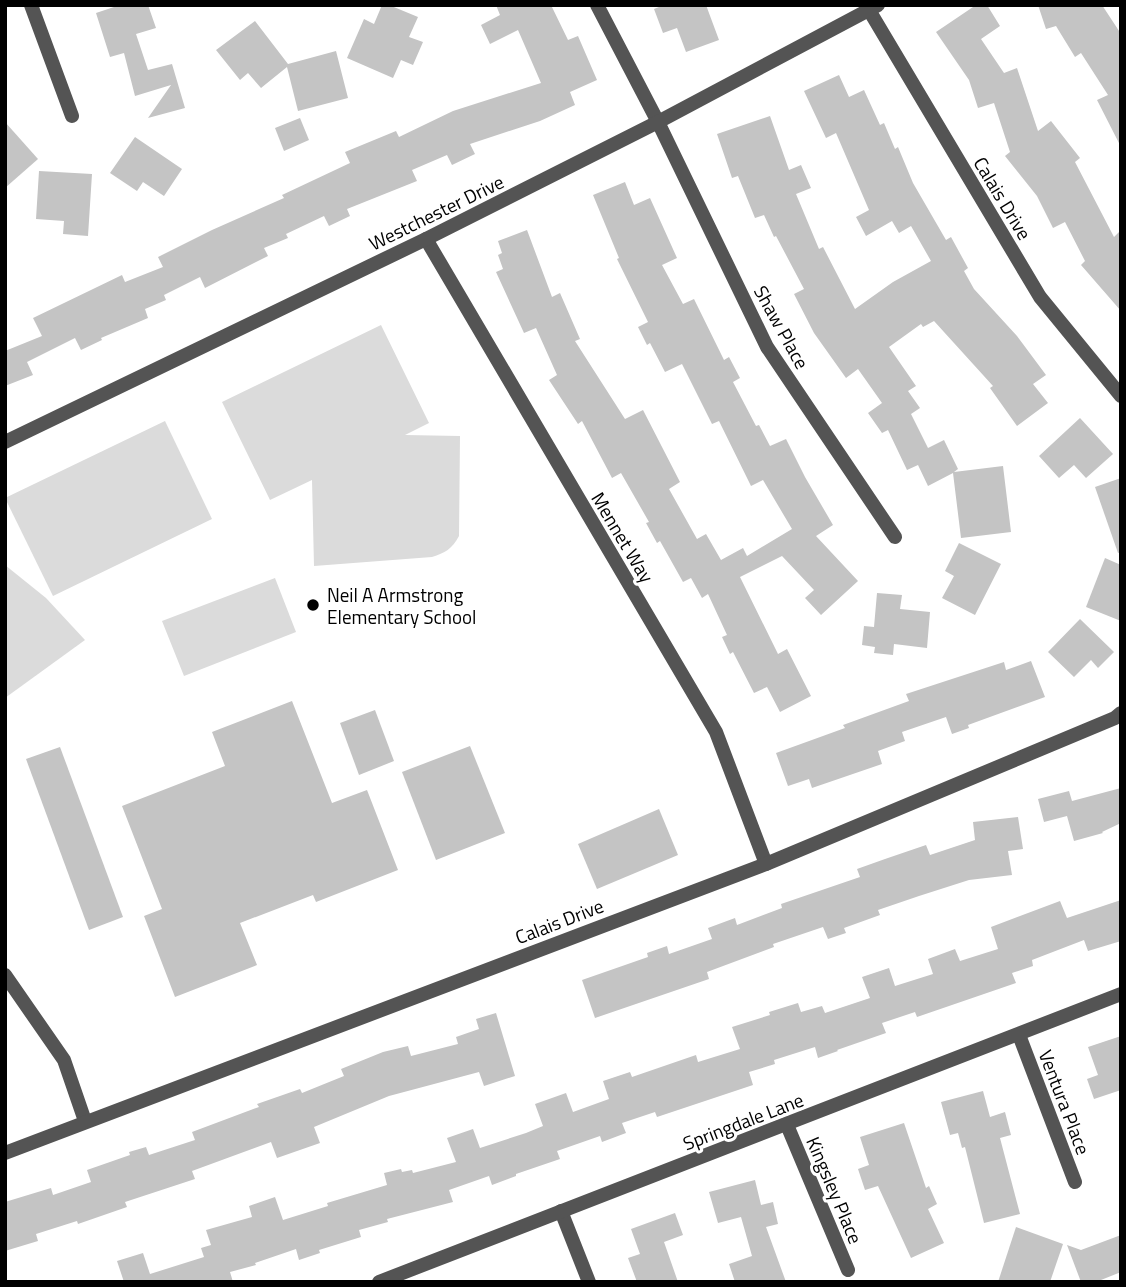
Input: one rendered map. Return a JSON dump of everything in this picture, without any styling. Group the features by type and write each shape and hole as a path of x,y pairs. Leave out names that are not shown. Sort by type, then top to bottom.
{"street":[{"path":"31,5 72,116"},
{"name":"Shaw Place","path":"597,5 658,122 767,347 895,537"},
{"name":"Westchester Drive","path":"5,442 426,239 658,122 871,7"},
{"name":"Calais Drive","path":"871,7 1040,297 1121,396"},
{"name":"Mennet Way","path":"426,239 716,732 766,864"},
{"name":"Calais Drive","path":"5,1153 766,864 1115,718 1121,713"},
{"path":"5,975 64,1060 85,1121"},
{"name":"Springdale Lane","path":"379,1282 1121,994"},
{"name":"Ventura Place","path":"1019,1035 1075,1182"},
{"name":"Kingsley Place","path":"787,1125 848,1270"},
{"path":"561,1211 589,1282"}],"shaded area":[{"path":"381,325 429,423 405,435 460,436 459,536 448,550 432,557 314,566 312,480 270,500 222,402"},
{"path":"165,421 212,519 53,596 5,498"},
{"path":"5,565 46,598 85,640 5,698"},
{"path":"275,578 296,632 184,676 162,621"}],"building":[{"path":"120,5 148,5 156,28 136,34 148,70 172,64 185,108 148,118 171,85 135,96 124,53 110,57 96,13"},
{"path":"382,5 389,5 418,17 409,37 423,42 413,65 401,60 393,78 347,58 364,19 374,24"},
{"path":"496,5 551,5 568,40 578,36 597,80 570,92 575,105 540,121 470,144 475,154 452,165 447,155 412,170 417,181 347,209 350,216 329,226 324,216 286,234 288,238 264,248 268,256 205,288 200,277 164,295 166,300 145,309 148,318 101,338 102,340 81,350 75,338 27,362 33,375 5,386 5,351 42,336 33,318 122,275 125,282 163,267 158,257 284,198 282,195 350,163 345,152 396,131 399,137 453,111 541,83 518,30 490,44 481,25 500,15"},
{"path":"664,5 706,5 719,40 686,52 677,28 663,33 654,9"},
{"path":"976,5 987,5 1000,26 981,39 1004,73 1017,68 1038,131 1051,121 1080,158 1075,162 1114,237 1121,230 1121,311 1081,265 1085,261 1065,222 1053,228 1037,196 1005,156 1010,152 994,103 978,108 969,80 936,32"},
{"path":"1038,5 1102,5 1121,34 1121,147 1097,100 1108,95 1081,53 1075,57 1056,26 1046,29"},
{"path":"255,21 288,64 336,51 348,98 298,111 287,67 261,88 248,73 240,80 216,50"},
{"path":"839,75 849,97 864,90 880,125 884,123 895,149 898,147 913,183 946,240 951,237 968,268 964,271 974,289 1017,336 1046,375 1033,384 1048,403 1017,426 990,388 993,386 934,321 923,327 921,324 889,347 916,386 908,391 920,408 911,414 928,448 944,440 958,469 954,472 1003,466 1011,532 961,538 953,473 928,486 918,465 907,470 888,430 882,433 868,413 882,403 858,369 846,378 814,333 794,294 804,289 776,236 774,237 764,215 755,218 738,176 732,178 717,134 770,116 789,170 801,165 811,188 796,194 819,249 823,247 855,309 893,282 931,261 911,226 899,233 892,221 866,236 856,217 869,210 836,133 826,138 804,91"},
{"path":"300,118 309,140 284,151 275,128"},
{"path":"5,122 38,159 5,188"},
{"path":"135,137 182,169 164,196 143,182 137,191 110,173"},
{"path":"39,171 92,174 88,236 63,234 64,221 36,219"},
{"path":"625,182 634,205 650,198 677,258 662,265 683,304 694,299 724,360 729,357 740,378 733,382 756,426 759,425 770,446 786,439 833,525 816,536 858,581 821,615 805,598 814,590 782,556 740,577 778,654 787,649 811,696 780,712 767,687 754,693 733,652 730,654 722,637 727,635 708,594 702,598 691,578 683,582 660,541 657,543 646,523 649,522 621,473 612,478 582,421 578,424 549,380 557,375 536,328 524,333 496,272 503,269 498,255 502,253 498,241 527,230 552,297 560,293 580,339 575,341 625,419 643,410 680,482 669,489 697,539 706,534 721,560 743,548 747,556 792,529 763,480 751,486 719,421 712,424 682,364 665,372 638,327 648,322 617,259 619,258 593,195"},
{"path":"1080,418 1113,454 1086,478 1074,465 1059,478 1039,456"},
{"path":"1121,478 1121,552 1118,553 1095,487"},
{"path":"959,543 1001,564 975,615 942,598 954,576 945,571"},
{"path":"1105,558 1121,565 1121,621 1086,607"},
{"path":"877,593 902,595 900,609 930,612 927,648 894,644 893,655 874,653 875,647 862,645 864,626 874,627"},
{"path":"1080,619 1114,652 1098,668 1091,660 1074,677 1048,652"},
{"path":"1031,661 1045,697 968,725 969,728 952,734 946,717 902,732 905,741 878,751 882,764 812,788 809,779 788,786 776,753 909,701 906,694 1004,662 1006,670"},
{"path":"292,701 332,803 367,790 398,870 316,902 313,895 240,923 257,965 175,997 144,916 162,909 122,806 225,766 212,732"},
{"path":"375,710 394,761 359,775 340,723"},
{"path":"470,746 505,833 436,860 402,772"},
{"path":"60,747 123,917 89,930 26,759"},
{"path":"1121,788 1121,823 1103,833 1074,841 1067,816 1044,822 1038,799 1069,791 1072,801"},
{"path":"659,809 678,855 597,889 578,844"},
{"path":"1018,817 1023,849 1008,851 1012,875 969,880 878,910 880,915 844,928 846,933 828,939 823,927 773,944 774,947 707,972 709,979 595,1018 582,980 648,957 647,953 667,946 669,954 712,939 708,928 735,918 737,925 782,908 781,904 860,877 857,869 885,859 926,845 930,855 975,840 973,822"},
{"path":"1121,900 1121,941 1088,951 1084,940 1032,960 1033,966 1012,973 1016,983 917,1017 915,1012 882,1023 886,1033 818,1058 815,1047 774,1060 775,1064 749,1072 753,1085 657,1117 655,1112 622,1123 626,1133 602,1142 600,1136 557,1151 560,1159 492,1185 489,1176 449,1190 453,1202 387,1219 388,1222 359,1230 361,1237 319,1250 320,1253 299,1260 296,1249 230,1272 233,1282 124,1282 117,1261 143,1253 150,1274 204,1257 201,1248 211,1245 206,1230 252,1217 249,1206 275,1197 283,1220 387,1185 384,1173 401,1169 402,1172 412,1170 413,1173 456,1162 447,1138 473,1129 480,1148 526,1133 543,1126 535,1104 566,1093 573,1112 609,1099 603,1081 630,1072 632,1077 696,1055 698,1062 740,1049 732,1027 770,1015 769,1012 798,1003 801,1012 822,1006 825,1013 870,998 862,977 889,968 895,986 933,974 928,959 955,949 960,961 998,949 991,927 1060,901 1067,918"},
{"path":"496,1013 515,1076 484,1086 479,1072 389,1096 314,1127 320,1143 277,1158 271,1142 192,1171 195,1179 125,1202 127,1207 78,1224 77,1221 36,1234 38,1241 5,1251 5,1202 51,1188 53,1195 91,1182 87,1170 146,1147 149,1155 195,1140 192,1132 259,1107 257,1104 300,1089 302,1093 344,1076 341,1069 383,1052 408,1046 411,1056 458,1044 456,1037 479,1029 476,1019"},
{"path":"1121,1036 1121,1090 1094,1099 1087,1079 1098,1075 1088,1047"},
{"path":"983,1091 990,1117 1005,1112 1011,1135 1000,1138 1020,1214 984,1223 965,1147 962,1148 958,1133 950,1135 941,1102"},
{"path":"904,1123 926,1188 929,1186 937,1204 928,1209 944,1243 911,1258 878,1186 865,1190 858,1169 869,1165 860,1137"},
{"path":"755,1180 761,1205 773,1202 778,1224 766,1227 786,1282 735,1282 729,1264 752,1256 741,1217 718,1223 709,1192"},
{"path":"675,1213 683,1235 664,1242 678,1282 637,1282 628,1258 640,1254 631,1229"},
{"path":"1016,1227 1063,1244 1050,1282 998,1282"},
{"path":"1121,1235 1121,1272 1096,1282 1081,1282 1067,1245 1081,1250"}],"place":[{"name":"Neil A Armstrong Elementary School","path":"313,605"}]}
